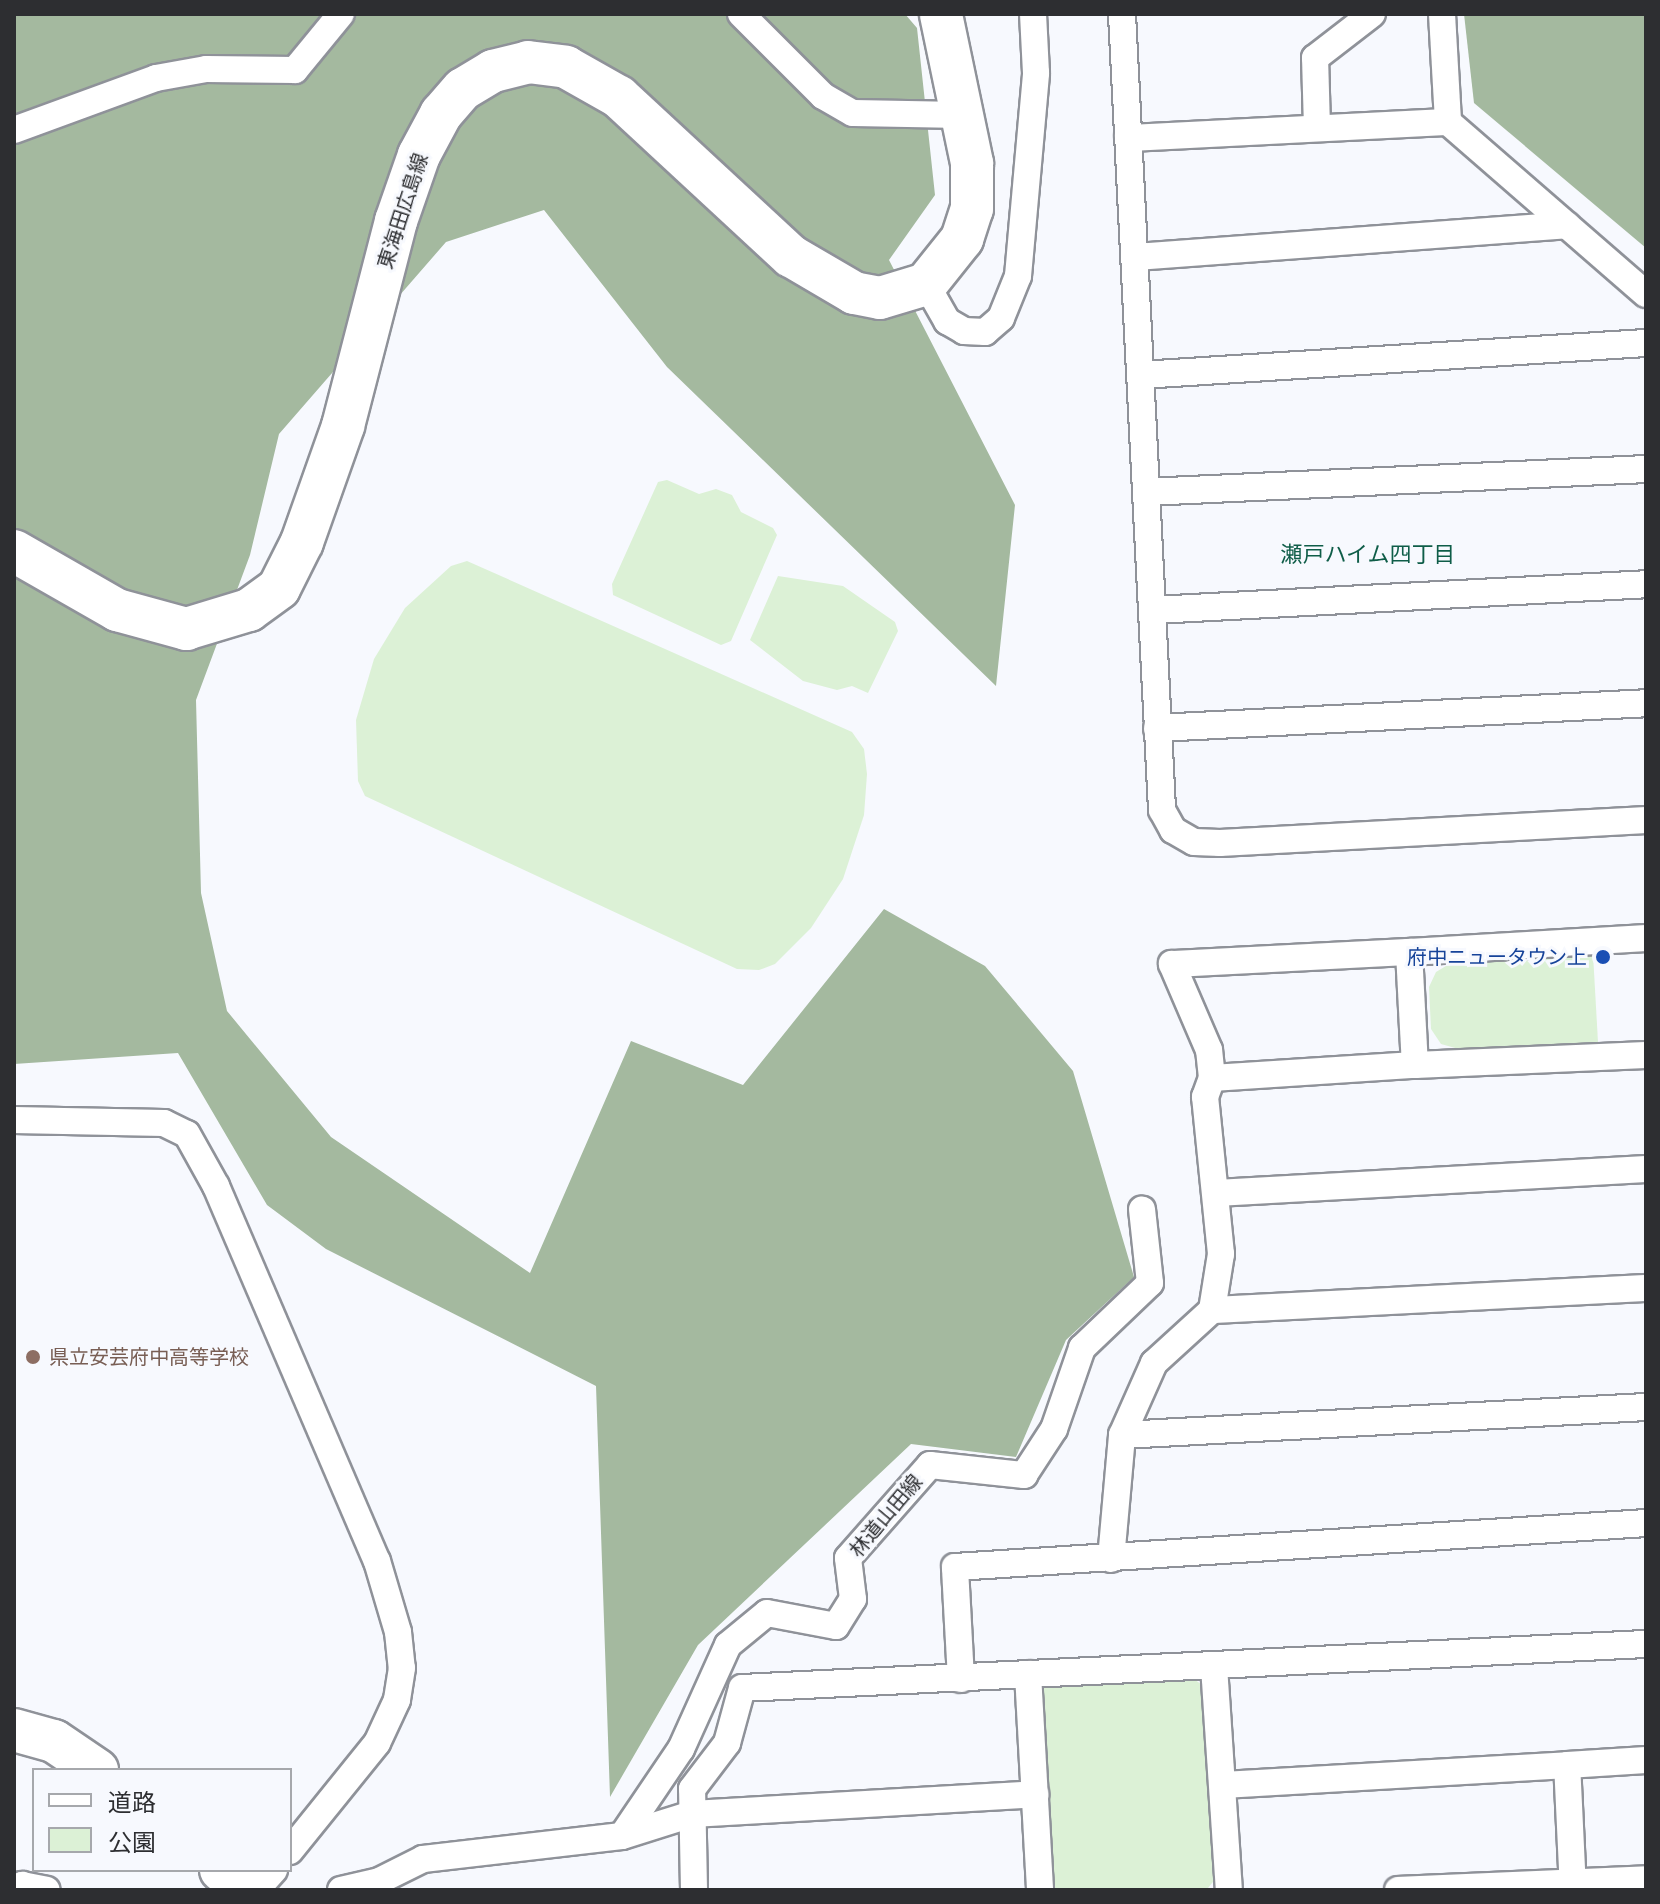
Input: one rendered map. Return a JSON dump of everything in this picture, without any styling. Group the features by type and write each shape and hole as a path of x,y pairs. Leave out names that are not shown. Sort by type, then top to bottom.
{"main road":[{"path":"926,284 962,239 972,209 972,163 941,14"},
{"name":"東海田広島線","path":"14,551 117,610 186,629 249,610 279,588 302,542 343,426 396,221 419,155 455,97 493,71 528,62 566,67 619,97 791,256 854,293 880,298 926,284"},
{"path":"14,1730 54,1741 94,1768"},
{"path":"224,1872 246,1890"}],"street":[{"path":"14,130 156,78 206,69 295,70 341,14"},
{"path":"741,14 823,96 853,113 962,115"},
{"path":"926,284 947,321 964,331 985,332 1001,318 1013,290 1036,73 1033,14"},
{"path":"1122,14 1162,810 1173,830 1194,842 1646,820"},
{"path":"1317,128 1315,58 1372,14"},
{"path":"1442,14 1448,122"},
{"path":"1128,138 1448,122 1646,294"},
{"path":"1135,257 1567,225"},
{"path":"1141,375 1646,343"},
{"path":"1146,492 1646,469"},
{"path":"1154,610 1646,584"},
{"path":"1157,728 1646,703"},
{"path":"1111,1559 1122,1435 1154,1363 1212,1310 1221,1254 1205,1097 1212,1078 1209,1050 1172,964 1646,938"},
{"path":"1409,952 1415,1065"},
{"path":"1212,1078 1646,1055"},
{"path":"14,1120 164,1123 187,1134 216,1186 377,1561 398,1632 402,1668 397,1700 377,1743 292,1849"},
{"path":"1216,1193 1646,1169"},
{"name":"林道山田線","path":"622,1836 681,1749 728,1645 767,1613 836,1626 853,1599 848,1558 930,1465 1024,1475 1054,1429 1082,1348 1150,1283 1142,1209"},
{"path":"1212,1310 1646,1288"},
{"path":"1122,1435 1646,1407"},
{"path":"961,1679 955,1567 1646,1523"},
{"path":"694,1890 692,1789 727,1743 742,1688 1646,1644"},
{"path":"1214,1666 1229,1890"},
{"path":"1028,1674 1040,1890"},
{"path":"1223,1785 1646,1760"},
{"path":"1567,1765 1572,1886"},
{"path":"341,1890 458,1851 622,1836 692,1814 1035,1794"},
{"path":"256,1890 272,1872"},
{"path":"1398,1890 1572,1886 1646,1879"},
{"path":"15,1890 22,1885 47,1890"}],"green space":[{"path":"14,14 905,14 917,28 935,195 889,260 1015,505 996,686 667,367 544,210 446,242 279,434 250,555 196,700 201,893 227,1011 331,1137 530,1273 631,1041 743,1085 884,909 985,966 1073,1071 1134,1277 1066,1340 1016,1457 911,1444 698,1645 610,1797 596,1386 326,1249 267,1205 178,1053 14,1064"},
{"path":"1464,14 1646,14 1646,248 1474,103"},
{"path":"667,480 699,494 716,489 732,495 741,512 773,528 777,535 731,641 721,645 613,595 612,584 658,482"},
{"path":"467,561 852,732 864,749 867,774 864,815 843,879 811,928 775,964 759,970 737,969 365,796 358,781 356,720 374,659 405,608 451,566"},
{"path":"778,576 843,586 895,622 898,631 868,693 852,686 837,690 803,681 750,640"},
{"path":"1593,954 1598,1042 1466,1051 1441,1044 1431,1029 1429,987 1436,972 1456,960"},
{"path":"1192,1678 1204,1686 1217,1877 1208,1888 1051,1890 1037,1696 1045,1685"}],"place":[{"name":"府中ニュータウン上","path":"1603,957"},
{"name":"県立安芸府中高等学校","path":"33,1357"}],"district":[{"name":"瀬戸ハイム四丁目","path":"1368,555"}]}
